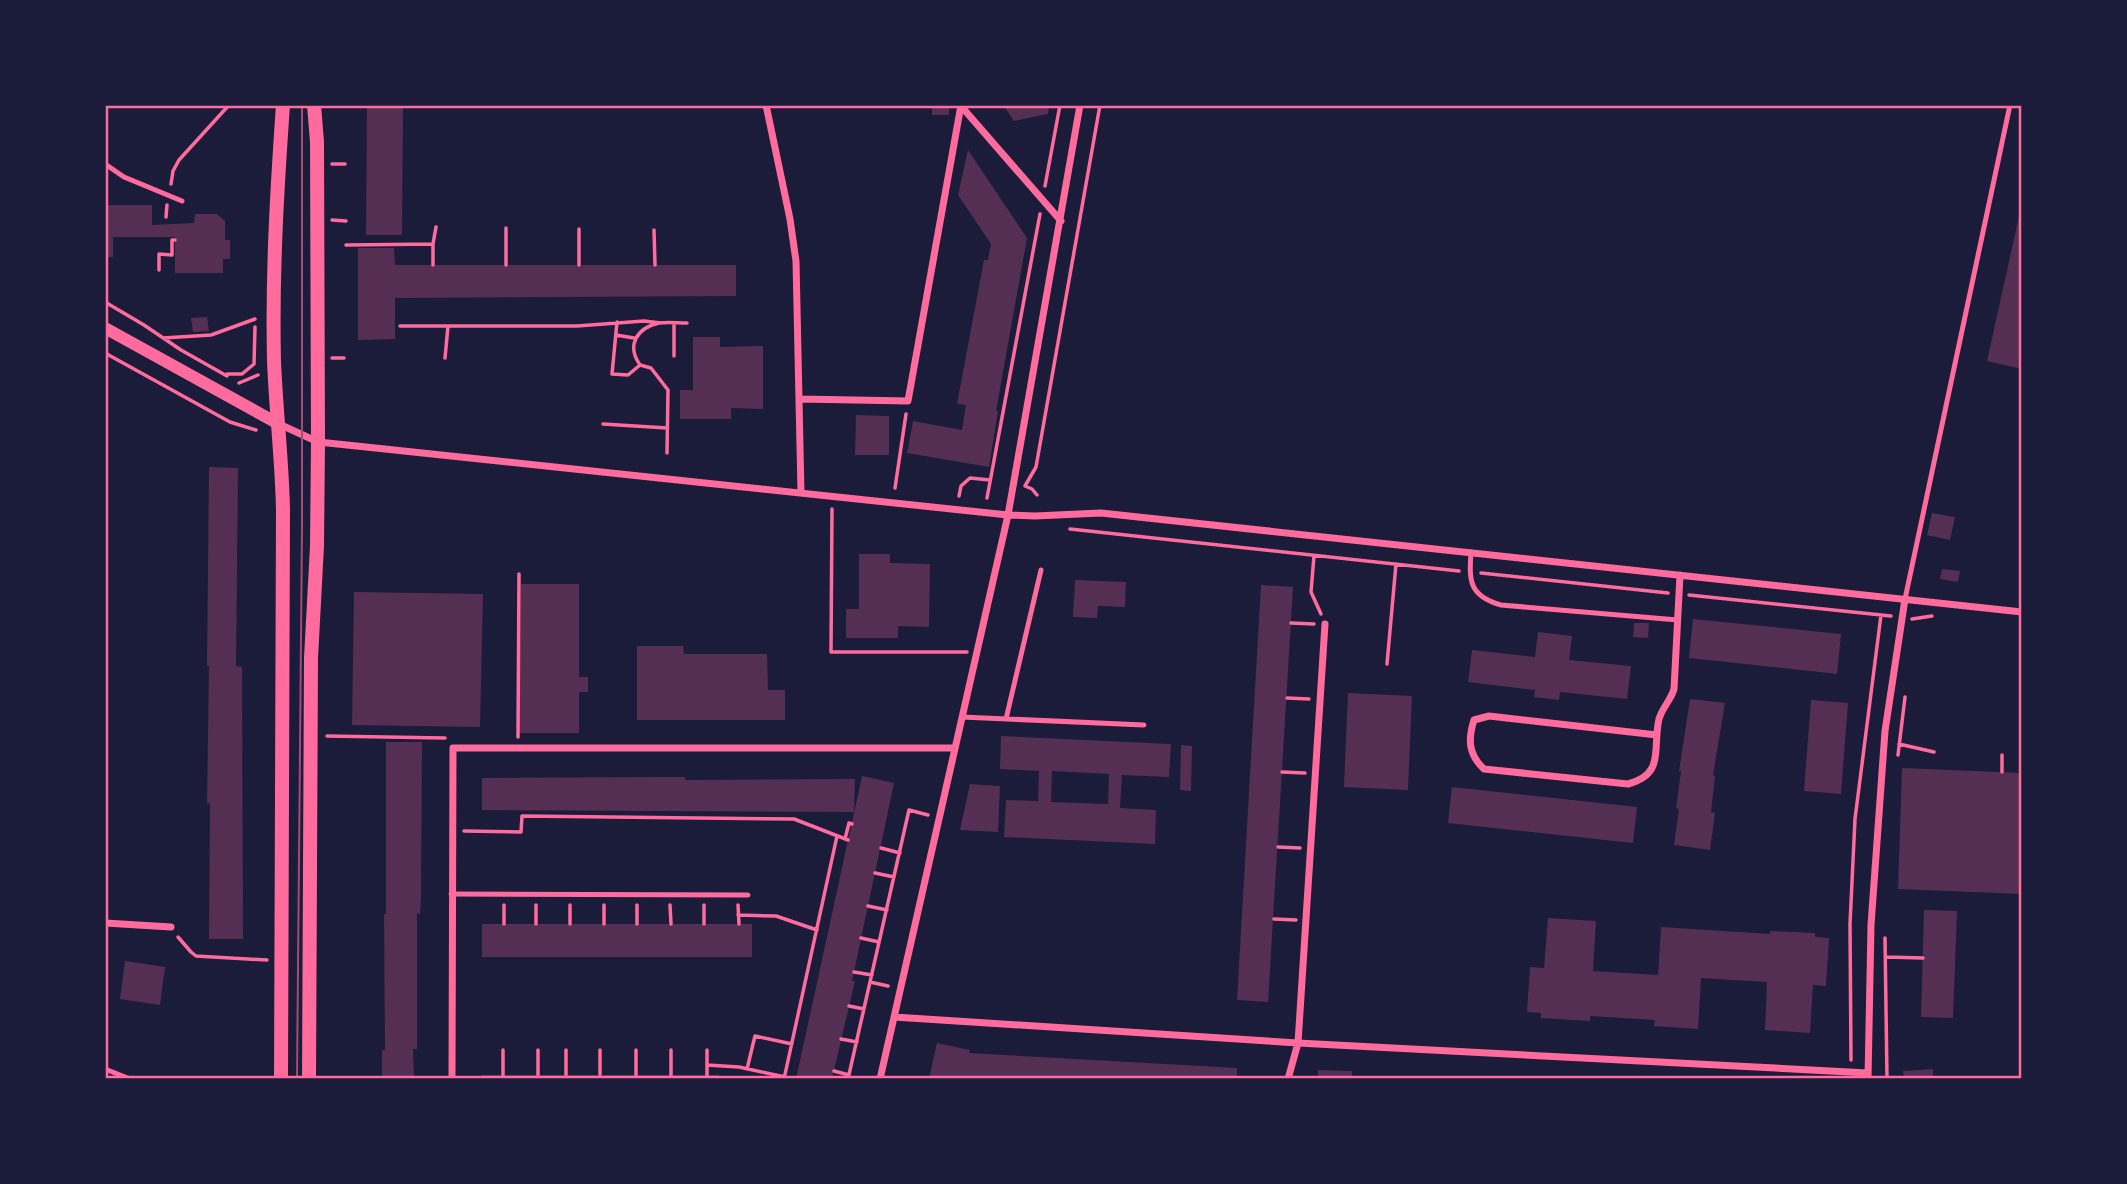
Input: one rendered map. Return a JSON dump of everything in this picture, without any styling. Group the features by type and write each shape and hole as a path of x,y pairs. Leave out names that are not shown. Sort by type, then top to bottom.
{"main road":[{"path":"281,1079 284,510 277,423 273,288 283,105"},
{"path":"309,1079 310,735 318,442 317,142 314,105"}],"street":[{"path":"766,105 796,261 802,493"},
{"path":"880,1079 1007,516 1080,105"},
{"path":"800,399 908,401 961,106"},
{"path":"961,106 1060,221"},
{"path":"105,328 277,423 318,442 1007,516 1101,513 2022,612"},
{"path":"1657,735 1489,716 1474,720 1469,735 1474,760 1484,769 1628,784 1642,780 1651,772 1655,760 1659,720 1672,698 1674,689 1681,575"},
{"path":"894,1017 1298,1043 1851,1072 1868,1076 1871,925 1885,731 1905,599"},
{"path":"1288,1079 1298,1043 1325,624"},
{"path":"452,1079 453,748 954,748"},
{"path":"105,923 171,927"}],"lane":[{"path":"1905,599 2010,105"},
{"path":"105,164 117,173 182,201"},
{"path":"1471,552 1469,577 1474,590 1487,601 1500,605 1678,620"},
{"path":"1006,719 1041,570"},
{"path":"961,717 1144,724"},
{"path":"451,894 748,895"},
{"path":"105,1069 130,1079"}],"path":[{"path":"166,217 175,166 229,105"},
{"path":"987,498 1060,105"},
{"path":"1037,495 1026,486 1036,467 1100,105"},
{"path":"330,220 346,221"},
{"path":"433,265 436,227"},
{"path":"506,228 506,265"},
{"path":"579,229 579,265"},
{"path":"654,230 655,265"},
{"path":"159,270 159,254 172,255 172,240 175,240"},
{"path":"346,244 433,244"},
{"path":"105,302 225,374 242,374 254,365"},
{"path":"163,338 211,335 256,319"},
{"path":"400,326 577,326 644,321 687,323"},
{"path":"617,322 612,374 628,375 640,365"},
{"path":"661,323 647,327 635,338 634,354 640,365 651,368 668,390 667,453"},
{"path":"674,323 674,356"},
{"path":"444,358 448,326"},
{"path":"616,335 635,338"},
{"path":"105,353 230,422 251,428"},
{"path":"239,383 257,376 262,371"},
{"path":"895,488 908,401"},
{"path":"603,424 668,428"},
{"path":"959,496 961,486 970,478 991,480"},
{"path":"832,497 831,652 976,652"},
{"path":"1067,528 1883,615 1905,599 1917,619"},
{"path":"1291,623 1325,624 1311,592 1314,556"},
{"path":"1387,664 1396,564"},
{"path":"518,733 519,574"},
{"path":"1851,1072 1850,924 1856,819 1883,615"},
{"path":"1898,757 1906,692"},
{"path":"1287,698 1320,699"},
{"path":"310,735 452,738 453,748"},
{"path":"1899,744 1934,752"},
{"path":"2002,755 2002,772"},
{"path":"1282,772 1315,774"},
{"path":"834,1071 848,1077 909,810 938,817"},
{"path":"452,831 522,832 522,816 794,819 846,839 849,823 852,824"},
{"path":"707,1065 747,1069 784,1078 837,836"},
{"path":"1278,846 1311,848"},
{"path":"881,848 900,853"},
{"path":"875,873 894,877"},
{"path":"504,894 504,924"},
{"path":"536,894 536,923"},
{"path":"570,894 570,924"},
{"path":"604,894 604,924"},
{"path":"637,894 637,924"},
{"path":"670,894 671,924"},
{"path":"704,895 704,924"},
{"path":"738,895 738,924"},
{"path":"868,906 887,910"},
{"path":"738,915 776,916 817,930"},
{"path":"1274,919 1306,920"},
{"path":"171,927 185,946 197,956 281,960"},
{"path":"1885,936 1887,1079"},
{"path":"861,938 879,942"},
{"path":"1885,957 1923,958"},
{"path":"854,972 872,975"},
{"path":"870,982 888,986"},
{"path":"849,1006 864,1009"},
{"path":"747,1069 755,1036 792,1044"},
{"path":"841,1039 857,1042"},
{"path":"503,1050 503,1075"},
{"path":"538,1050 538,1075"},
{"path":"566,1050 566,1075"},
{"path":"600,1050 600,1075"},
{"path":"636,1050 636,1075"},
{"path":"671,1050 671,1075"},
{"path":"707,1075 708,1050"}],"building":[{"path":"367,105 403,105 402,235 366,235"},
{"path":"932,105 949,105 949,115 932,115"},
{"path":"1003,105 1049,105 1048,114 1014,121"},
{"path":"968,150 1027,238 996,411 989,467 907,453 913,421 962,430 966,405 957,404 984,260 988,260 991,244 958,195"},
{"path":"105,205 152,205 152,225 194,223 195,214 217,214 225,221 225,240 230,240 230,259 223,259 223,273 175,273 175,237 113,237 113,257 105,257"},
{"path":"2022,207 2022,369 1987,361"},
{"path":"358,248 394,248 395,265 736,265 736,296 395,298 395,339 358,340"},
{"path":"207,317 209,331 193,332 191,318"},
{"path":"693,337 720,337 720,347 763,346 763,409 731,408 731,419 680,419 680,390 693,390"},
{"path":"856,415 889,416 889,455 855,455"},
{"path":"209,467 238,468 236,666 242,667 243,939 209,939"},
{"path":"1932,513 1955,517 1950,540 1927,535"},
{"path":"859,554 890,554 890,563 930,564 929,627 898,626 898,638 846,638 846,609 859,609"},
{"path":"1942,569 1960,571 1958,582 1940,579"},
{"path":"1075,580 1126,582 1125,607 1098,606 1097,618 1073,617"},
{"path":"521,584 579,584 579,677 588,677 588,692 579,692 579,733 519,733"},
{"path":"1261,585 1293,587 1268,1002 1237,1000"},
{"path":"354,592 483,594 480,727 352,725"},
{"path":"1693,619 1841,634 1837,674 1689,658"},
{"path":"1634,623 1649,623 1648,638 1633,637"},
{"path":"1538,632 1572,636 1569,660 1631,666 1627,699 1560,692 1559,700 1534,697 1535,690 1468,682 1472,650 1535,657"},
{"path":"637,646 683,646 684,654 767,654 768,690 785,690 785,720 637,720"},
{"path":"1348,693 1412,696 1408,790 1344,787"},
{"path":"1690,699 1725,703 1713,775 1711,812 1715,813 1710,850 1674,845 1679,809 1676,808 1679,771"},
{"path":"1811,700 1848,703 1841,794 1804,791"},
{"path":"1001,736 1171,744 1169,777 1122,775 1120,808 1156,810 1155,844 1004,837 1006,800 1038,801 1039,771 1000,769","holes":["1052,771 1109,774 1108,804 1051,802"]},
{"path":"386,742 422,742 421,899 420,914 417,913 417,1049 413,1049 414,1079 382,1079 382,1050 385,1050"},
{"path":"1181,745 1192,746 1191,791 1180,790"},
{"path":"1902,768 2022,773 2022,894 1898,889"},
{"path":"862,776 894,783 852,981 855,981 832,1079 796,1079"},
{"path":"685,777 685,780 855,779 854,812 482,810 482,778"},
{"path":"970,784 1000,786 998,832 960,830"},
{"path":"1452,787 1637,807 1633,843 1448,823"},
{"path":"1924,910 1957,911 1953,1018 1921,1017"},
{"path":"1548,918 1596,921 1593,971 1658,975 1661,927 1770,934 1770,931 1815,933 1815,937 1829,938 1826,986 1813,985 1810,1033 1765,1030 1767,982 1701,978 1698,1029 1654,1026 1655,1020 1590,1016 1590,1021 1541,1018 1541,1013 1527,1012 1530,967 1544,968"},
{"path":"482,924 752,924 752,957 482,957"},
{"path":"125,961 165,967 160,1005 120,999"},
{"path":"937,1043 970,1050 969,1053 1237,1068 1237,1079 929,1079"},
{"path":"1933,1069 1933,1079 1904,1079 1903,1071"},
{"path":"1318,1070 1352,1071 1352,1076 1364,1079 1318,1079"},
{"path":"482,1075 719,1075 719,1079 482,1079"}],"tram line":[{"path":"297,1079 302,528 302,105"}]}
